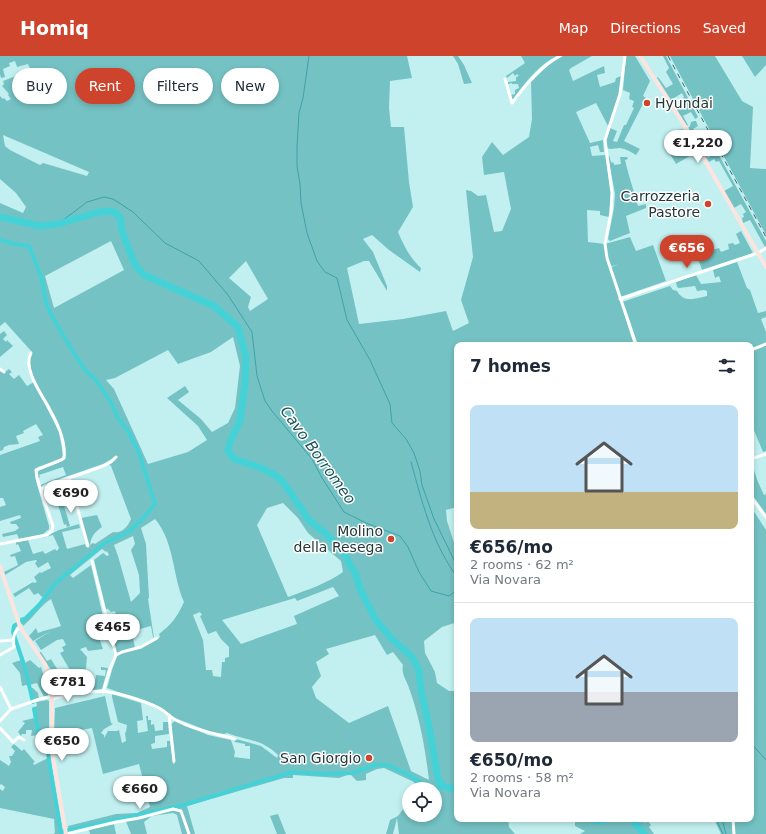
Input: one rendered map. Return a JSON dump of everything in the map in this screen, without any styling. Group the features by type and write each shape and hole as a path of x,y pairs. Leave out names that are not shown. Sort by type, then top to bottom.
{"main road":[{"path":"640,56 688,131 766,267"},
{"path":"0,566 19,625 45,664 50,679 52,698 52,751 66,832"}],"street":[{"path":"505,79 512,103 536,74 550,61 559,56"},
{"path":"625,56 620,94 605,140 612,193 611,212 605,244 607,258 635,342"},
{"path":"620,299 758,253 766,248"},
{"path":"754,349 766,344"},
{"path":"0,544 47,535 52,531 53,526 37,478 36,470 64,458 64,450 60,432 31,373 28,360 31,353"},
{"path":"0,369 4,372"},
{"path":"754,458 766,454"},
{"path":"41,491 44,488 68,478 104,466 116,457"},
{"path":"68,478 88,546"},
{"path":"754,501 766,517"},
{"path":"92,561 116,655 103,692"},
{"path":"0,655 14,647 14,637 19,625"},
{"path":"0,641 14,637"},
{"path":"116,655 141,647 157,638"},
{"path":"50,679 80,692"},
{"path":"0,687 11,709"},
{"path":"0,721 11,709 33,701 80,692 103,692 115,693 134,698 159,708 174,719 210,733 235,739"},
{"path":"169,715 174,761"},
{"path":"0,728 13,742 19,737 24,740"},
{"path":"66,832 139,818 173,809 181,811 189,834"},
{"path":"733,822 734,834"}],"shaded area":[{"path":"0,56 407,56 412,78 390,81 389,108 391,127 404,127 413,207 398,232 408,252 421,268 420,272 389,250 372,235 363,239 373,252 387,286 387,291 369,261 364,261 347,268 359,324 403,319 446,311 453,331 469,323 461,300 473,257 466,190 471,191 478,196 486,195 494,232 502,231 511,209 504,172 484,175 482,157 492,142 503,155 529,137 532,119 531,82 551,62 563,56 592,56 569,70 573,81 604,66 605,73 597,75 600,87 615,82 616,78 621,76 619,95 608,126 596,103 576,112 590,143 603,140 604,152 600,152 598,145 590,147 592,156 605,155 611,193 609,217 600,215 600,211 587,210 588,242 605,244 630,237 636,251 653,245 666,281 620,297 613,276 633,342 454,342 454,508 446,510 447,521 454,543 454,623 442,627 424,641 425,653 435,672 437,683 449,691 454,691 454,822 508,822 509,827 515,834 399,834 397,818 393,834 386,834 390,820 398,816 402,811 402,822 442,822 442,782 414,782 384,768 377,769 366,774 366,780 357,781 350,774 339,778 293,775 293,778 284,778 187,806 195,834 182,834 177,815 173,813 152,816 144,822 147,834 131,834 125,819 69,832 68,826 116,814 137,813 150,807 139,764 103,774 92,728 54,735 55,708 105,696 111,723 113,724 104,729 101,733 104,735 104,738 108,731 119,730 122,743 126,741 125,733 127,725 118,722 112,694 141,703 143,720 137,721 138,733 148,731 146,716 148,716 148,720 151,720 151,725 154,724 155,731 163,730 163,722 168,722 169,734 155,736 155,743 151,744 152,749 167,747 167,741 170,741 173,764 175,763 171,724 175,721 208,735 231,740 235,752 234,757 250,759 250,746 245,746 245,744 235,742 234,741 236,739 261,746 277,758 278,755 259,743 227,733 211,732 175,718 160,707 107,688 117,656 145,646 160,637 159,634 174,620 184,602 177,581 170,549 161,528 155,519 141,528 146,544 148,599 154,638 151,626 129,632 129,634 132,633 135,648 116,653 113,640 122,635 121,630 117,631 116,628 120,626 118,621 114,622 113,618 116,616 115,611 111,612 106,609 94,560 103,553 107,556 109,555 107,551 106,552 102,549 70,575 73,578 91,565 106,629 97,632 103,649 88,651 86,647 80,649 87,657 84,689 81,691 63,683 53,676 52,671 39,653 41,652 47,661 51,659 62,677 71,672 60,653 64,651 62,647 66,645 63,639 57,640 41,650 35,641 51,631 33,641 29,636 36,628 38,633 61,626 51,599 43,605 23,626 20,618 26,617 33,612 52,589 50,587 42,597 38,593 34,595 29,588 15,597 13,594 33,582 37,582 34,577 40,572 41,573 51,568 48,562 38,568 35,563 37,561 36,560 26,562 5,575 4,572 18,565 15,556 11,557 10,555 21,551 18,544 16,545 16,542 28,540 33,554 43,551 45,554 55,549 57,551 59,548 53,535 42,538 59,530 79,524 80,528 62,532 67,549 85,544 86,547 88,547 81,518 97,515 102,527 94,534 90,545 93,543 95,544 113,532 121,531 128,525 131,519 109,464 115,460 113,458 103,464 45,484 41,487 40,485 66,475 63,467 39,475 40,477 38,478 38,471 44,467 59,463 65,459 66,453 53,414 36,384 30,367 32,352 5,322 0,326 0,203 23,213 26,207 16,193 0,179 0,96 7,101 11,99 8,95 9,94 2,86 4,84 3,81 12,78 12,104 67,104 67,68 30,68 28,64 17,67 15,61 9,63 10,66 3,69 5,77 1,78 0,74","holes":["3,135 89,172 87,176 43,163 40,165 5,146","111,241 124,270 54,308 45,276","246,261 268,299 250,311 248,307 251,297 229,278","233,337 240,366 235,408 228,423 212,432 201,419 178,400 189,392 185,386 167,398 198,426 207,440 188,452 148,464 114,389 106,380 115,378 168,350 178,364 211,352","283,503 298,518 308,533 341,561 343,572 323,583 288,597 257,525 267,508","133,536 135,544 131,550 139,575 140,593 131,602 114,545","333,587 339,596 294,616 297,624 241,644 222,620 295,598 297,601","200,612 202,615 200,616 208,634 216,631 229,647 229,657 225,658 225,662 222,662 221,677 213,676 212,670 206,670 203,640 193,615","375,635 387,655 393,652 403,665 403,674 416,711 424,745 429,780 411,771 388,706 349,723 316,698 312,687 321,676 316,662 329,654 326,649"]},
{"path":"453,56 458,56 472,83 464,84 458,64"},
{"path":"521,56 557,56 539,69 522,87 514,99 512,99 511,95 515,94 515,90 519,88 518,84 508,84 508,82 516,81 516,77 519,76 517,74 515,76 513,73 507,78 506,76 525,63"},
{"path":"626,56 635,56 650,81 643,96 646,98 624,141 640,149 636,155 622,148 607,148 606,140 610,128 617,131 613,141 617,142 624,125 626,125 634,108 632,107 634,101 629,99 630,93 623,90"},
{"path":"663,56 666,56 698,117 695,119 691,112 683,116 688,125 687,126 675,107 676,105 679,109 687,105 682,93 671,100 657,78 658,77 666,88 673,84 666,72 669,68"},
{"path":"670,56 715,56 742,101 753,107 750,168 766,169 766,235"},
{"path":"742,56 766,56 766,65 755,77"},
{"path":"696,121 698,126 693,129 696,135 702,132 705,138 700,141 708,158 714,153 713,150 710,152 705,141 710,139 766,241 766,247 750,220 743,223 743,214 746,212 741,204 734,208 724,191 733,186 719,161 716,162 714,159 709,162 688,128 691,122"},
{"path":"682,129 695,153 676,164 665,145 665,142 673,140 677,146 682,143 679,138 682,137 678,131"},
{"path":"609,155 611,162 614,163 614,165 621,164 620,157 627,157 628,159 625,160 638,206 646,204 646,208 626,216 630,233 610,241 608,239 615,194"},
{"path":"741,231 753,253 702,270 698,258 702,256 701,253 719,248 721,252 729,249 728,244 733,243 735,245 740,243 736,234"},
{"path":"737,262 747,288 750,290 758,313 766,311 766,317 761,319 766,332 766,451 763,452 754,430 754,342 637,342 625,307 623,307 622,302 670,286 673,290 677,291 686,299 707,296 707,291 697,291 695,286 679,288 677,287 676,282 696,275 701,284 721,282 719,276 715,278 713,270"},
{"path":"4,331 7,335 3,339 6,342 7,340 13,346 0,357 0,334"},
{"path":"9,369 12,372 9,374 14,379 19,375 27,386 34,382 59,432 63,455 61,460 38,467 35,470 36,481 49,529 43,534 19,539 17,534 3,537 2,534 15,531 19,528 16,524 11,524 10,522 21,518 20,515 0,521 0,507 6,505 3,498 0,498 0,455 40,441 38,437 43,435 36,424 23,431 24,433 16,436 19,444 9,445 0,451 0,370 4,373"},
{"path":"754,471 764,495 766,494 766,514 754,497"},
{"path":"58,485 70,526 67,527 66,524 64,525 53,487"},
{"path":"754,512 766,530 766,834 721,834 715,822 754,822"},
{"path":"23,656 25,663 30,660 39,668 41,667 47,686 48,696 44,697 37,683 29,685 38,693 39,698 31,700 29,687 26,685 22,686 20,673 12,663 21,660"},
{"path":"101,667 108,668 102,689 92,691 89,689 89,685 95,684 96,675 105,676 106,670 101,670"},
{"path":"49,701 49,728 44,729 44,735 48,739 49,754 47,754 39,746 44,742 38,735 31,736 32,730 26,730 26,734 22,734 21,736 18,732 25,723 22,721 34,718 33,708 37,706 36,702"},
{"path":"14,744 22,751 24,749 35,762 33,763 34,765 50,757 63,834 53,834 55,833 54,819 0,808 0,789 3,791 5,787 1,784 0,785 0,760 9,766 11,762 9,756 12,756 15,751 11,747"},
{"path":"278,814 286,834 277,834 270,816"},
{"path":"575,822 649,822 651,825 649,827 654,834 580,834 585,831 575,826"},
{"path":"114,824 116,834 90,834 89,830"}],"waterway":[{"path":"309,56 303,98 299,113 297,147 297,166 301,203 307,233 317,261 325,272 337,278 347,320 370,360 390,404 392,423 406,439 414,453 420,471 422,485 434,519 454,560"},
{"name":"Cavo Borromeo","path":"58,224 87,202 104,197 113,199 133,212 165,243 199,261 228,295 252,332 257,376 265,401 312,459 322,478 344,512 366,523 400,536 408,547 419,572 431,591 449,596 454,592"},
{"path":"0,217 40,226 58,224 99,212 111,211 116,213 120,218 122,231 135,265 144,275 214,306 238,327 246,357 245,384 240,421 230,442 228,451 234,459 261,468 275,475 283,482 309,520 327,535 343,552 356,575 360,589 376,620 391,638 413,658 419,671 421,691 429,726 438,779 443,786 454,789"},
{"path":"0,240 29,246 41,276 50,313 75,355 85,370 96,380 112,404 118,418 128,431 139,453 155,504 130,531 105,543 64,576 53,586 40,604 25,619 14,626 13,632 25,668 33,702"},
{"path":"411,462 423,506 433,534 454,572"},
{"path":"34,709 39,734 47,745 61,832 184,805 292,772 324,774 353,773 375,765 388,765 409,775 419,782"},
{"path":"754,746 766,760"},
{"path":"634,822 644,834"},
{"name":"Cavo Borromeo","path":"717,822 723,834"},
{"path":"723,822 726,834"}],"railway":[{"path":"668,56 766,237"}],"place":[{"name":"Hyundai","path":"647,103"},
{"name":"Carrozzeria Pastore","path":"708,204"},
{"name":"Molino della Resega","path":"391,539"},
{"name":"San Giorgio","path":"369,758"}]}
